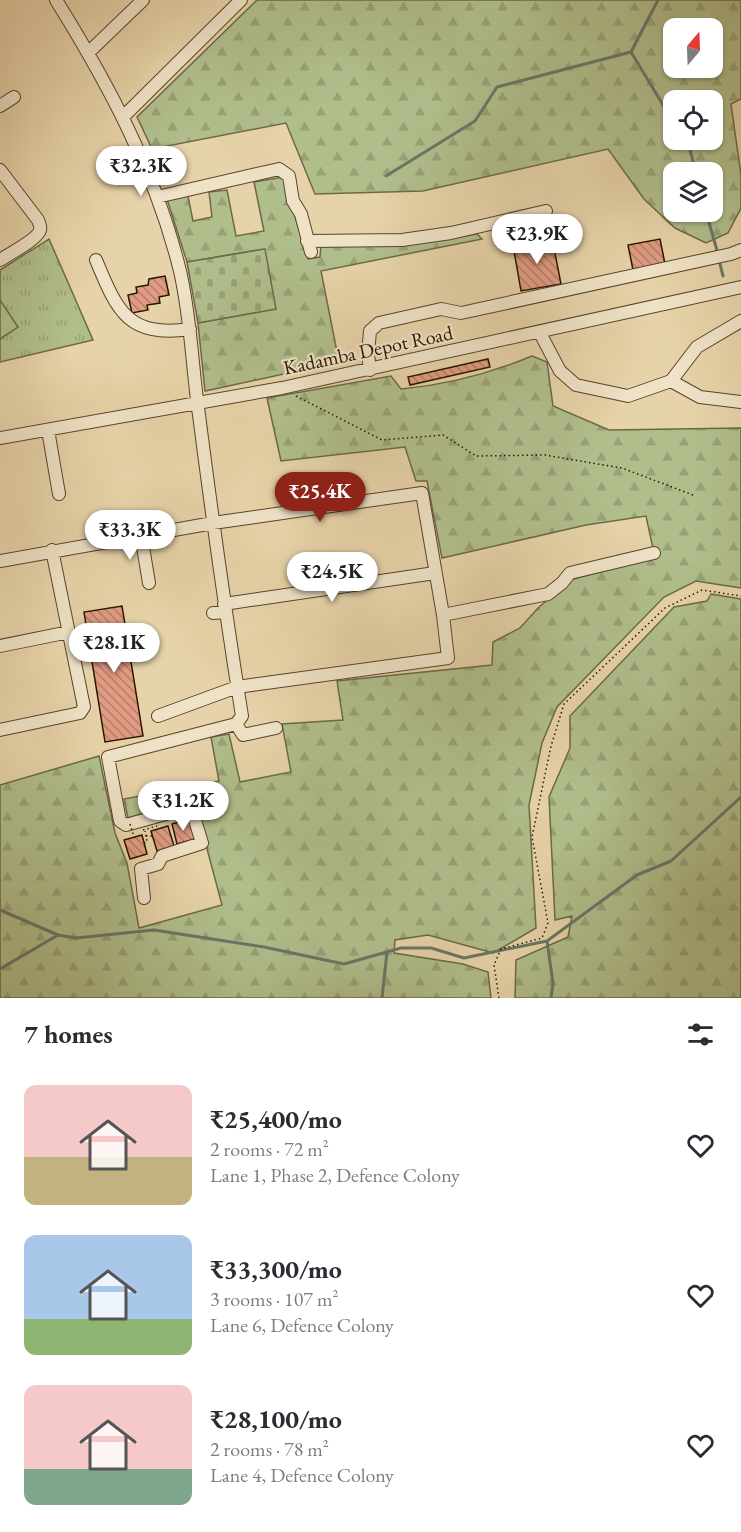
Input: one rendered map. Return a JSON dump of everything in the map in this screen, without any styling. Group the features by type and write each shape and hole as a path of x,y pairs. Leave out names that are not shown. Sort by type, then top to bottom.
{"street":[{"path":"56,0 89,52 136,145 157,196 180,272 190,329 221,610 242,716 236,724 108,757 120,821 132,830 191,807 215,802"},
{"path":"89,52 143,0"},
{"path":"123,117 241,0"},
{"path":"0,106 14,97"},
{"path":"157,196 279,169 289,176 293,201 301,214 309,247 402,240 451,233 546,212"},
{"path":"0,170 41,226 34,238 0,260"},
{"path":"370,370 368,354 370,331 379,323 441,309 460,314 741,250"},
{"path":"96,260 112,298 121,311 134,323 141,328 162,331 190,329"},
{"name":"Kadamba Depot Road","path":"0,438 282,388 741,287"},
{"path":"540,333 560,371 576,385 628,396 671,381 697,347 741,321"},
{"path":"671,381 699,397 741,402"},
{"path":"48,430 59,494"},
{"path":"0,561 213,523 422,493 448,658 237,687 158,716"},
{"path":"141,535 148,583"},
{"path":"0,730 80,713 84,707 52,550"},
{"path":"443,615 548,594 562,584 570,573 654,553"},
{"path":"221,610 435,573"},
{"path":"0,646 69,632"},
{"path":"236,724 243,735 276,728"},
{"path":"144,898 141,868 158,864 162,856 201,843 191,807"}],"path":[{"path":"282,388 382,440 443,435 476,456 545,455 622,468 693,495"},
{"path":"499,998 494,965 501,949 542,938 548,923 532,837 551,746 564,704 665,608 702,590 741,596"},
{"path":"144,843 147,842 144,831 158,826"},
{"path":"145,837 153,836"}],"green space":[{"path":"257,0 741,0 741,99 731,104 741,175 741,208 728,233 706,243 675,228 669,222 723,222 723,162 663,162 663,217 644,199 608,149 423,191 315,194 286,123 152,149 137,117"},
{"path":"283,177 308,259 320,257 321,245 406,245 477,234 482,239 321,271 339,362 205,391 198,323 275,309 264,249 187,262 167,199 188,196 193,221 212,217 209,192 227,190 236,236 264,231 254,182"},
{"path":"49,239 93,340 0,362 0,270"},
{"path":"265,249 276,309 198,323 187,262"},
{"path":"0,300 18,327 0,339"},
{"path":"532,356 547,362 553,406 609,430 741,428 741,588 696,581 664,597 557,707 542,743 529,805 536,928 493,953 428,935 395,940 394,953 463,964 488,972 491,998 0,998 0,785 99,756 115,833 127,863 139,928 222,905 194,800 128,818 124,799 219,781 211,737 229,734 240,782 291,772 282,724 343,720 337,681 492,665 493,642 520,628 539,607 573,579 655,558 646,516 586,525 442,558 427,481 416,481 405,447 281,461 267,398 391,376 401,389 435,385 501,368"},
{"path":"711,594 741,599 741,998 515,998 516,960 568,937 572,916 555,920 549,797 570,748 570,716 674,607 707,601"}],"building":[{"path":"552,238 561,284 521,291 513,245"},
{"path":"660,239 665,264 633,270 628,245"},
{"path":"165,276 169,295 159,297 160,303 147,305 148,310 132,313 128,295 137,293 136,287 148,285 149,279"},
{"path":"488,359 490,367 410,385 408,377"},
{"path":"122,606 143,736 105,742 84,612"},
{"path":"189,819 195,839 177,844 172,824"},
{"path":"168,826 174,846 157,851 151,831"},
{"path":"142,835 147,854 130,859 124,840"}],"waterway":[{"path":"386,176 475,121 497,87 631,52 658,0"},
{"path":"631,52 663,105"},
{"path":"690,150 693,162"},
{"path":"709,222 718,254"},
{"path":"719,260 723,276"},
{"path":"0,910 58,935 76,938 154,930 264,947 344,964 401,948 431,948 464,958 547,941 637,875 671,861 741,797"},
{"path":"0,969 58,935"},
{"path":"547,941 553,983 551,998"},
{"path":"382,998 387,952"}]}
